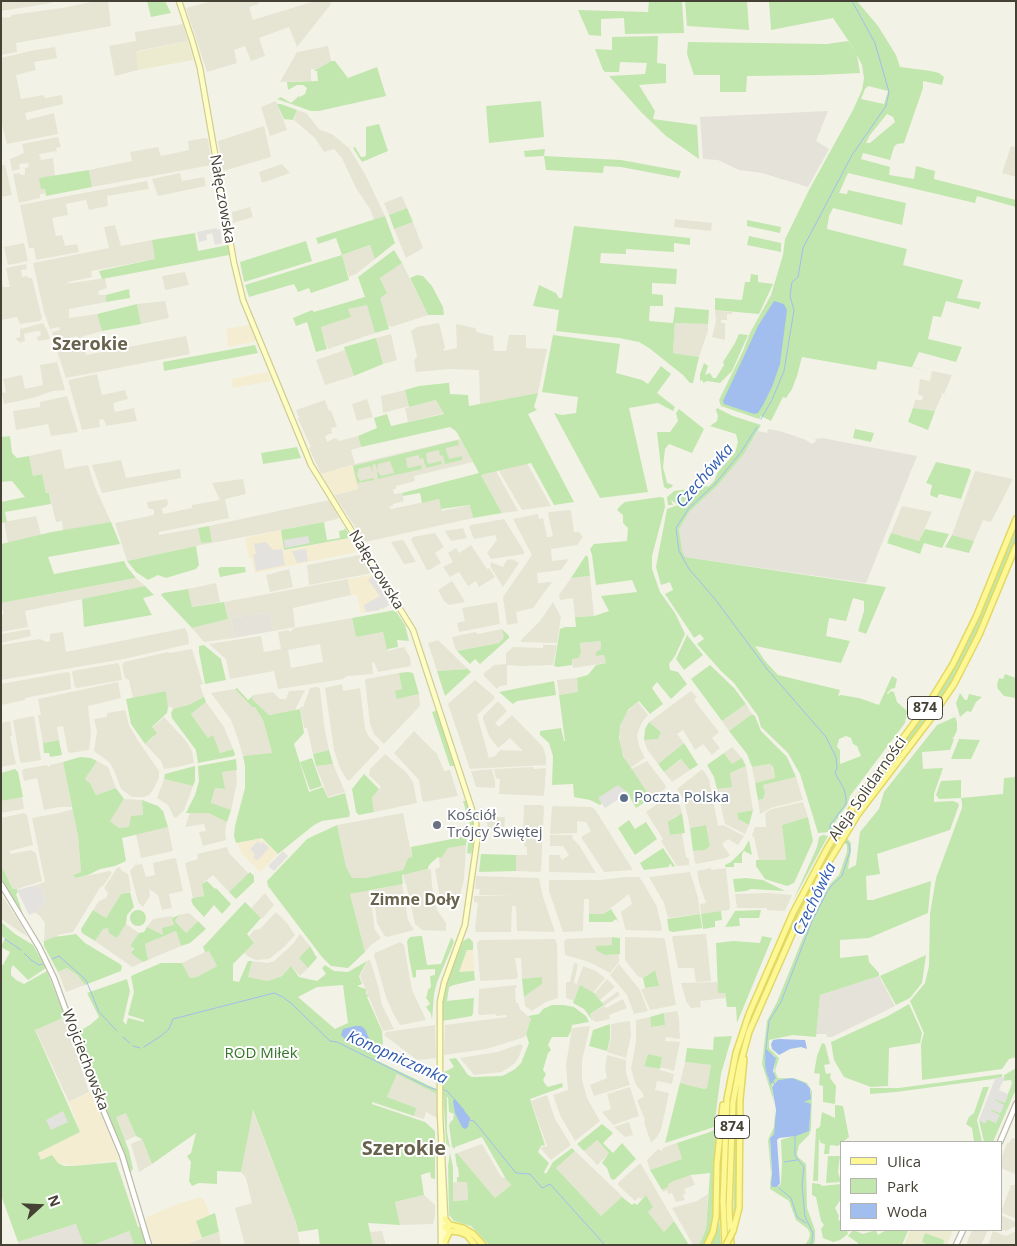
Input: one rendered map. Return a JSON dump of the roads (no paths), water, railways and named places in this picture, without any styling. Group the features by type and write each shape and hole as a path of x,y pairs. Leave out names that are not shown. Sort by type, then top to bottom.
{"main road":[{"name":"Nałęczowska","path":"179,1 200,68 232,258 241,296 311,465 413,630 476,818 477,841 465,925 440,997 441,1151 445,1219"},
{"name":"Aleja Solidarności","path":"725,1245 723,1212 727,1094 745,1025 782,936 843,822 949,672 974,621 1016,519"},
{"name":"Aleja Solidarności","path":"731,1245 729,1208 734,1094 744,1047 800,917 835,851 877,788 931,718 954,684 979,635 1016,546"},
{"name":"874","path":"725,1245 733,1232 739,1208 742,1075 745,1054 758,1013"},
{"name":"874","path":"707,1245 716,1221 718,1147 725,1089 732,1069"},
{"name":"Nałęczowska","path":"441,1151 439,1161 445,1226 444,1243"},
{"path":"445,1219 445,1226 450,1231 467,1235 475,1245"},
{"path":"445,1226 470,1232 483,1245"},
{"path":"444,1243 450,1231"}],"street":[{"name":"Wojciechowska","path":"1,884 42,952 54,976 96,1093 122,1155 149,1245"},
{"path":"1000,1141 1016,1104"},
{"path":"956,1245 962,1231"}],"water":[{"path":"774,301 784,304 787,310 780,364 763,405 758,413 754,414 724,404 723,401 758,326"},
{"path":"361,1026 365,1029 373,1048 371,1052 365,1051 341,1035 343,1029"},
{"path":"773,1040 805,1040 807,1049 801,1047 790,1049 779,1055 772,1049 771,1044"},
{"path":"766,1049 776,1058 773,1071 776,1078 770,1084 765,1064"},
{"path":"792,1078 805,1083 810,1088 811,1099 804,1102 811,1105 809,1131 777,1140 780,1183 777,1187 772,1187 770,1138 774,1134 776,1110 772,1087 778,1080"},
{"path":"455,1099 470,1118 468,1127 465,1129 455,1113 453,1101"}],"waterway":[{"name":"Czechówka","path":"761,419 772,400 784,371 794,310 790,296 792,282 798,277 803,248 852,155 886,106 889,92 875,43 852,1"},
{"name":"Czechówka","path":"757,427 741,452 715,484 689,508 676,528 679,551 689,569 715,599 767,669 826,737 836,757 837,768 835,773 844,789 846,798 846,804 830,825 830,829 834,832"},
{"name":"Czechówka","path":"768,1076 765,1057 769,1021 781,1002 812,921 827,892 842,876 850,851 849,844 845,840"},
{"name":"Konopniczanka","path":"5,939 21,950"},
{"name":"Konopniczanka","path":"24,953 39,965 43,964"},
{"name":"Konopniczanka","path":"52,959 59,956 86,980 99,1012 117,1031"},
{"name":"Konopniczanka","path":"144,1047 169,1029 173,1019 274,993 292,1004 330,1041 337,1042 428,1087 438,1090"},
{"name":"Konopniczanka","path":"123,1037 130,1043"},
{"name":"Konopniczanka","path":"133,1046 140,1048"},
{"name":"Czechówka","path":"770,1084 773,1081 775,1085"},
{"name":"Konopniczanka","path":"442,1089 447,1091 464,1110"},
{"name":"Konopniczanka","path":"470,1119 474,1121 516,1173 530,1174 542,1188 550,1184 605,1245"},
{"name":"Czechówka","path":"795,1135 795,1156 804,1167 802,1184 805,1217 813,1233 812,1242 809,1245"},
{"path":"784,1162 797,1160"},
{"path":"779,1188 791,1198 797,1217 806,1223"}],"place":[{"name":"Poczta Polska","path":"624,798"},
{"name":"Kościół Trójcy Świętej","path":"437,825"}],"district":[{"name":"Szerokie","path":"90,345"},
{"name":"Zimne Doły","path":"415,900"},
{"name":"Szerokie","path":"404,1149"}],"park label":[{"name":"ROD Miłek","path":"261,1054"}]}
